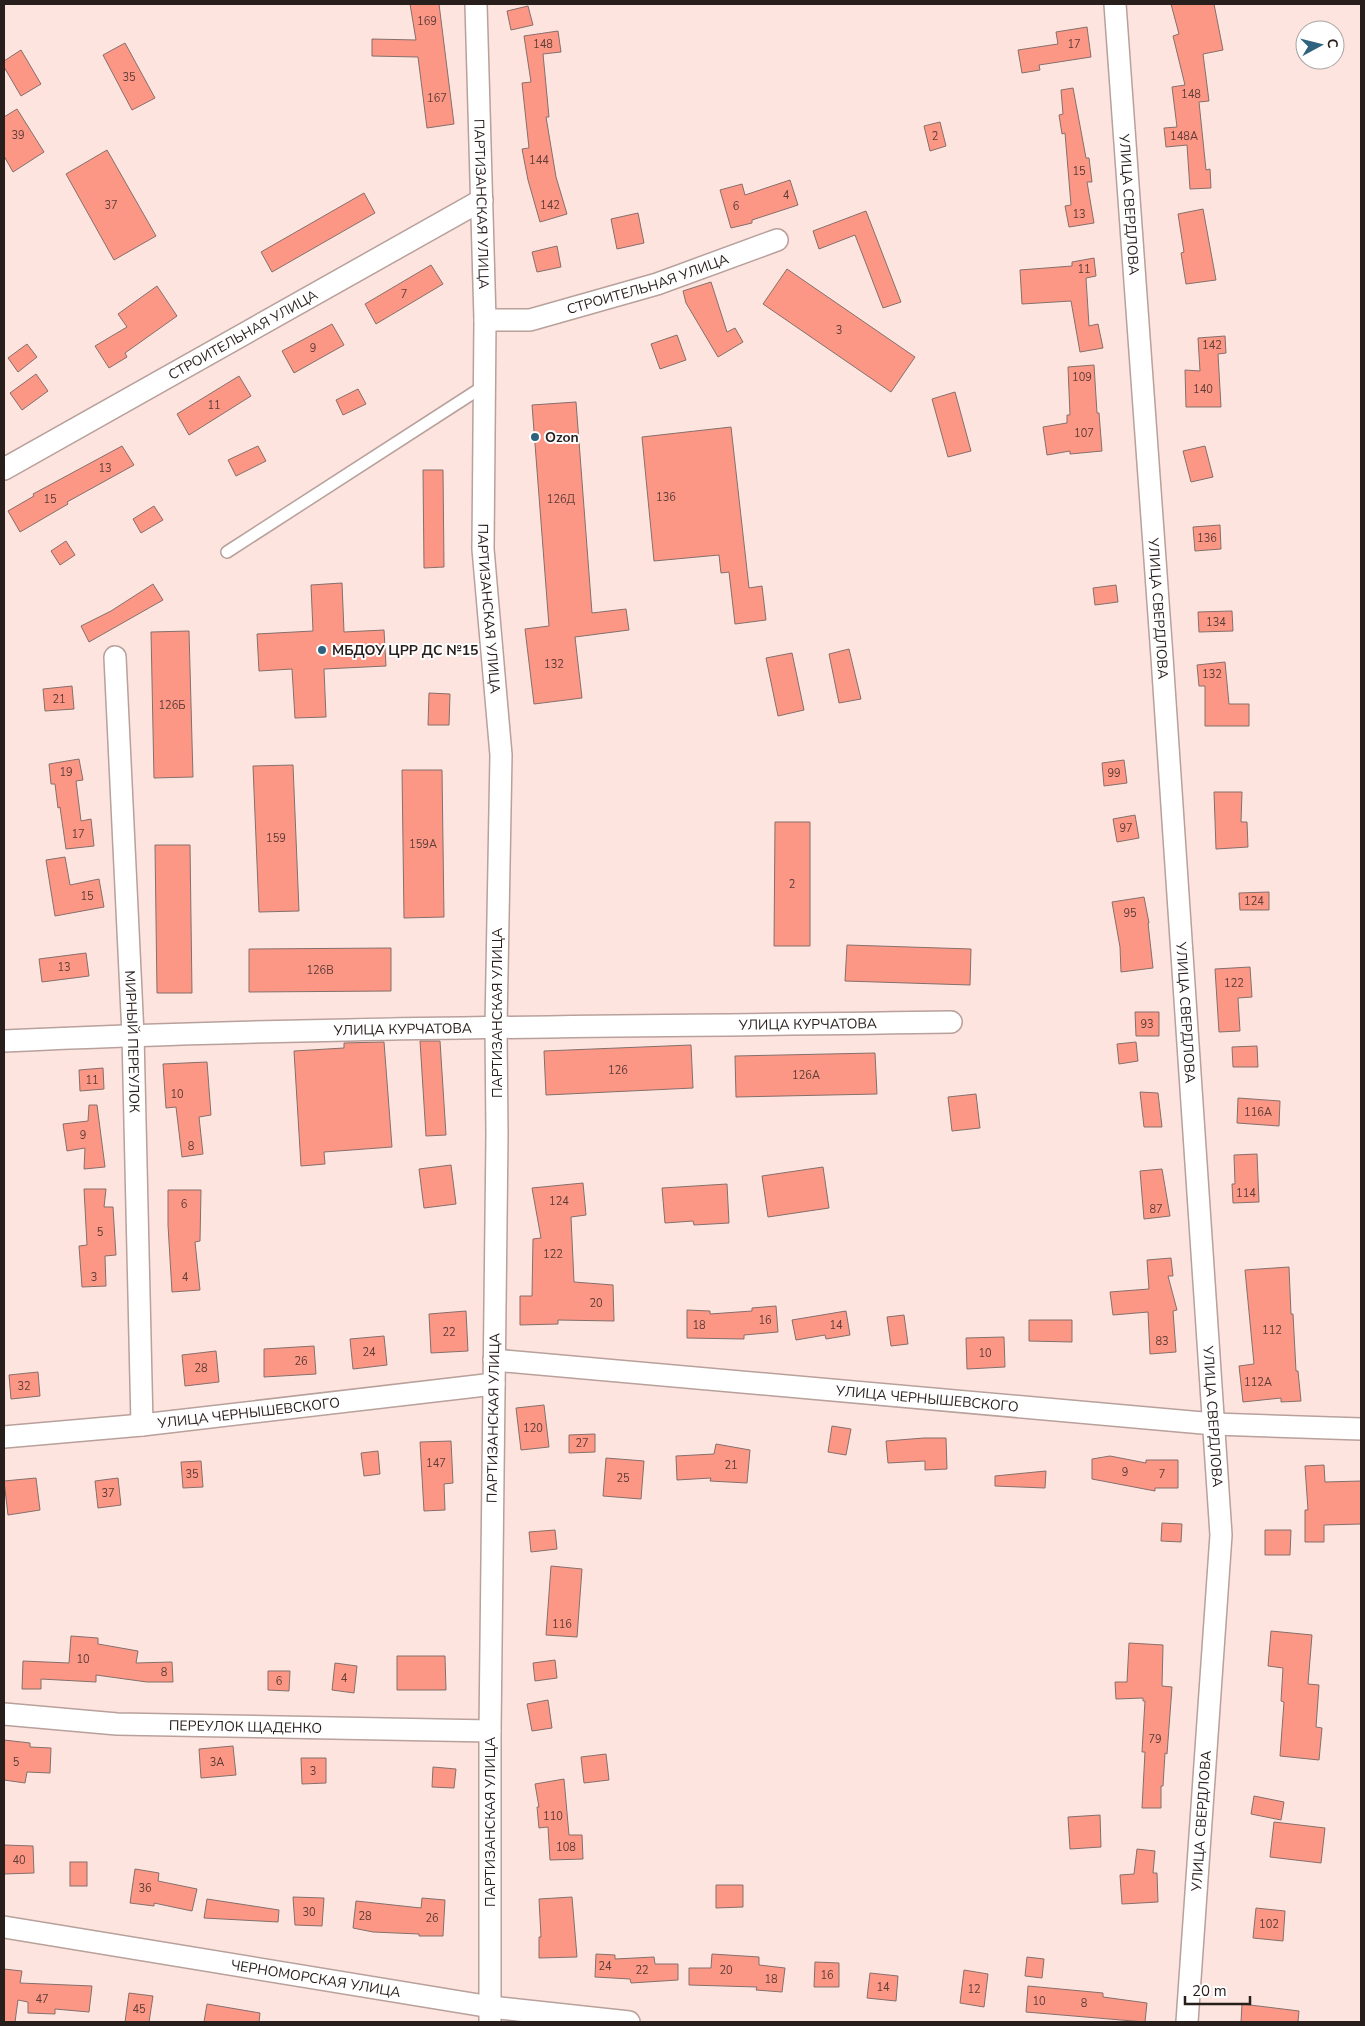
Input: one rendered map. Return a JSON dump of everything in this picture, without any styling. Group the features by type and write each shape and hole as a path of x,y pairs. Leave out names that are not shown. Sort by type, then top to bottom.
{"street":[{"name":"ПАРТИЗАНСКАЯ УЛИЦА","path":"476,4 485,320 482,549 500,755 490,1731 491,2015"},
{"name":"УЛИЦА СВЕРДЛОВА","path":"1115,4 1221,1535 1187,2022"},
{"name":"СТРОИТЕЛЬНАЯ УЛИЦА","path":"4,469 482,200"},
{"name":"СТРОИТЕЛЬНАЯ УЛИЦА","path":"485,320 530,320 657,284 778,240"},
{"name":"МИРНЫЙ ПЕРЕУЛОК","path":"115,658 132,1035 142,1425"},
{"name":"УЛИЦА КУРЧАТОВА","path":"4,1041 132,1035 951,1022"},
{"name":"УЛИЦА ЧЕРНЫШЕВСКОГО","path":"494,1360 1214,1424 1361,1429"},
{"name":"УЛИЦА ЧЕРНЫШЕВСКОГО","path":"4,1437 142,1425 494,1384"},
{"name":"ПЕРЕУЛОК ЩАДЕНКО","path":"4,1714 117,1724 490,1731"},
{"name":"ЧЕРНОМОРСКАЯ УЛИЦА","path":"4,1927 491,2015 629,2022"}],"lane":[{"path":"227,552 484,386"}],"building":[{"path":"410,4 439,4 454,124 427,128 418,57 372,56 372,39 416,40"},
{"path":"1171,4 1214,4 1223,50 1203,54 1209,101 1199,102 1206,170 1210,169 1211,188 1190,189 1187,145 1166,147 1164,128 1177,127 1172,87 1185,85 1173,36 1179,34"},
{"path":"528,6 533,25 511,30 507,11"},
{"path":"1087,27 1091,57 1039,65 1040,70 1022,73 1018,50 1058,44 1056,32"},
{"path":"558,31 561,52 543,54 549,117 546,117 556,177 567,214 540,222 528,180 522,149 529,148 522,83 531,82 524,36"},
{"path":"125,43 155,98 132,110 103,55"},
{"path":"21,50 41,84 21,96 4,67 4,61"},
{"path":"1073,88 1086,158 1089,158 1092,182 1087,182 1094,223 1069,227 1065,206 1071,205 1065,133 1062,134 1059,115 1063,114 1061,90"},
{"path":"17,109 44,152 13,172 4,156 4,117"},
{"path":"940,122 946,146 930,151 924,126"},
{"path":"107,150 156,236 114,260 66,174"},
{"path":"790,180 798,205 752,220 752,223 731,228 720,190 742,184 745,195"},
{"path":"364,193 375,213 272,272 261,252"},
{"path":"1203,209 1216,280 1186,284 1181,253 1184,252 1178,214"},
{"path":"866,211 901,302 883,308 855,235 819,249 813,231"},
{"path":"638,213 644,243 617,249 611,219"},
{"path":"557,246 561,267 537,272 532,252"},
{"path":"1094,258 1096,276 1086,278 1089,326 1098,324 1103,348 1080,352 1071,301 1022,304 1020,270 1072,266 1072,262"},
{"path":"431,265 443,284 376,324 365,304"},
{"path":"787,269 915,357 891,392 763,304"},
{"path":"711,282 727,332 735,328 743,342 718,357 686,303 683,291"},
{"path":"157,286 177,316 125,353 127,357 109,368 95,346 127,327 118,314"},
{"path":"332,324 344,345 294,373 282,351"},
{"path":"677,335 686,360 660,369 651,344"},
{"path":"1225,336 1226,353 1218,354 1221,407 1186,407 1185,370 1200,371 1198,338"},
{"path":"27,344 37,357 18,372 8,358"},
{"path":"1094,365 1102,451 1070,454 1070,451 1047,455 1043,427 1067,423 1067,415 1070,415 1068,367"},
{"path":"36,374 48,391 22,410 10,393"},
{"path":"239,376 251,396 189,435 177,414"},
{"path":"358,389 366,404 343,415 336,400"},
{"path":"955,392 971,451 948,457 932,399"},
{"path":"576,402 592,613 626,609 629,630 575,637 582,698 534,704 525,629 549,626 532,405"},
{"path":"731,427 749,588 762,586 766,620 735,624 729,572 721,573 719,555 654,561 642,437"},
{"path":"122,446 134,465 67,502 68,504 20,532 8,511 34,496 33,494"},
{"path":"258,446 266,461 236,476 228,460"},
{"path":"1205,446 1213,477 1191,482 1183,451"},
{"path":"423,470 443,470 444,567 424,568"},
{"path":"154,506 163,520 141,533 133,519"},
{"path":"1220,525 1221,549 1195,551 1193,527"},
{"path":"66,541 75,555 60,565 51,551"},
{"name":"МБДОУ ЦРР ДС №15","path":"342,583 344,632 384,630 386,666 324,669 326,717 295,718 292,669 259,671 257,634 313,631 311,585"},
{"path":"153,584 163,600 89,642 81,626 111,611"},
{"path":"1116,585 1118,602 1095,605 1093,588"},
{"path":"1232,611 1233,631 1199,632 1198,612"},
{"path":"189,631 193,777 154,778 151,632"},
{"path":"849,649 861,699 839,703 829,654"},
{"path":"792,653 804,710 778,716 766,658"},
{"path":"1225,662 1229,704 1249,704 1249,726 1205,726 1205,686 1199,686 1197,665"},
{"path":"72,686 74,709 45,711 43,689"},
{"path":"429,693 450,694 449,725 428,725"},
{"path":"79,759 83,780 76,781 81,821 91,819 94,846 66,849 60,807 58,808 55,784 51,784 49,764"},
{"path":"1124,760 1127,783 1104,786 1102,763"},
{"path":"293,765 299,911 259,912 253,766"},
{"path":"402,770 442,770 444,917 404,918"},
{"path":"1214,792 1242,792 1241,822 1247,822 1248,847 1216,849"},
{"path":"1135,815 1139,838 1117,842 1113,819"},
{"path":"775,822 810,822 810,946 774,946"},
{"path":"155,845 190,845 192,993 157,993"},
{"path":"65,857 70,885 99,879 104,907 55,916 46,860"},
{"path":"1269,892 1269,910 1240,910 1239,893"},
{"path":"1144,897 1149,923 1153,968 1121,972 1120,947 1112,902"},
{"path":"847,945 971,949 970,985 845,981"},
{"path":"391,948 391,991 249,992 249,949"},
{"path":"86,953 89,976 42,982 39,959"},
{"path":"1250,967 1252,997 1238,998 1240,1031 1219,1032 1215,969"},
{"path":"1135,1012 1159,1012 1159,1036 1136,1036"},
{"path":"420,1041 440,1041 446,1135 426,1136"},
{"path":"384,1042 392,1147 324,1152 325,1164 301,1166 294,1051 344,1048 344,1043"},
{"path":"1136,1042 1138,1061 1119,1064 1117,1044"},
{"path":"691,1045 693,1088 546,1095 544,1051"},
{"path":"1257,1046 1258,1067 1233,1067 1232,1047"},
{"path":"875,1053 877,1094 736,1097 735,1056"},
{"path":"207,1062 211,1115 199,1117 203,1154 182,1157 176,1107 166,1108 163,1064"},
{"path":"103,1068 104,1089 80,1091 79,1070"},
{"path":"1140,1092 1158,1093 1162,1127 1144,1127"},
{"path":"976,1094 980,1128 952,1131 948,1097"},
{"path":"1238,1098 1280,1101 1279,1126 1237,1123"},
{"path":"89,1105 97,1105 105,1167 84,1169 85,1148 67,1151 63,1124 88,1121"},
{"path":"1257,1154 1259,1202 1233,1203 1232,1184 1235,1184 1234,1155"},
{"path":"451,1165 456,1204 424,1208 419,1169"},
{"path":"823,1167 829,1208 768,1217 762,1176"},
{"path":"1162,1169 1170,1216 1144,1219 1140,1171"},
{"path":"583,1183 586,1215 571,1217 574,1282 613,1285 614,1321 558,1320 558,1324 520,1325 520,1296 532,1296 533,1239 541,1238 532,1188"},
{"path":"727,1184 729,1223 694,1225 693,1221 665,1223 662,1188"},
{"path":"84,1189 106,1189 104,1207 113,1207 116,1255 105,1256 106,1286 82,1287 79,1246 87,1245"},
{"path":"168,1190 201,1190 200,1241 195,1242 200,1290 172,1292"},
{"path":"1171,1258 1173,1276 1168,1276 1177,1310 1173,1311 1176,1352 1150,1354 1148,1312 1113,1315 1110,1292 1149,1289 1147,1260"},
{"path":"1289,1267 1296,1371 1298,1371 1301,1401 1281,1402 1281,1398 1243,1402 1239,1366 1254,1364 1245,1270"},
{"path":"776,1306 778,1332 744,1335 744,1339 687,1338 687,1310 710,1311 710,1314 752,1311 752,1308"},
{"path":"466,1311 468,1351 431,1353 429,1314"},
{"path":"846,1311 850,1335 826,1339 825,1335 796,1340 792,1320"},
{"path":"904,1315 908,1344 891,1346 887,1317"},
{"path":"1029,1320 1072,1320 1072,1342 1029,1341"},
{"path":"384,1336 387,1365 353,1369 350,1339"},
{"path":"1004,1337 1005,1367 967,1369 966,1338"},
{"path":"314,1346 316,1374 264,1377 264,1349"},
{"path":"216,1351 219,1382 185,1386 182,1355"},
{"path":"38,1372 40,1396 11,1399 9,1375"},
{"path":"544,1405 549,1447 521,1450 516,1408"},
{"path":"832,1426 851,1429 846,1455 828,1452"},
{"path":"595,1434 595,1452 569,1453 569,1435"},
{"path":"946,1438 947,1469 925,1470 925,1461 888,1463 886,1441"},
{"path":"451,1441 453,1483 444,1484 445,1510 424,1511 420,1442"},
{"path":"716,1444 750,1450 747,1483 710,1481 711,1478 677,1480 676,1456 714,1454"},
{"path":"378,1451 380,1474 364,1476 361,1453"},
{"path":"1110,1456 1146,1463 1146,1460 1178,1460 1178,1488 1155,1488 1155,1491 1092,1479 1092,1459"},
{"path":"606,1458 644,1461 641,1499 603,1496"},
{"path":"201,1461 203,1487 183,1488 181,1462"},
{"path":"1324,1465 1325,1482 1361,1481 1361,1524 1324,1525 1324,1542 1305,1542 1305,1510 1308,1510 1305,1466"},
{"path":"1046,1471 1045,1488 995,1486 995,1476"},
{"path":"36,1478 40,1510 8,1515 4,1481"},
{"path":"118,1478 121,1505 98,1508 95,1481"},
{"path":"1162,1523 1182,1524 1181,1542 1161,1541"},
{"path":"555,1530 557,1549 531,1552 529,1532"},
{"path":"1265,1530 1291,1530 1290,1555 1265,1555"},
{"path":"551,1566 582,1569 577,1637 546,1635"},
{"path":"1271,1631 1312,1635 1308,1684 1319,1685 1316,1727 1322,1728 1319,1760 1280,1756 1284,1702 1281,1701 1283,1668 1268,1666"},
{"path":"71,1636 98,1638 98,1644 138,1651 136,1663 172,1662 173,1682 147,1682 96,1675 96,1682 41,1679 41,1689 22,1689 23,1661 69,1663"},
{"path":"1129,1643 1163,1645 1162,1686 1172,1687 1167,1754 1165,1753 1163,1786 1161,1786 1161,1808 1142,1808 1145,1752 1142,1752 1145,1701 1143,1701 1143,1698 1116,1699 1115,1682 1127,1682"},
{"path":"397,1656 445,1656 446,1690 397,1690"},
{"path":"555,1660 557,1678 535,1681 533,1663"},
{"path":"335,1663 357,1666 354,1693 332,1690"},
{"path":"268,1671 290,1671 289,1691 268,1690"},
{"path":"548,1700 552,1728 532,1731 527,1704"},
{"path":"4,1740 30,1743 30,1747 51,1748 50,1773 27,1772 25,1783 4,1780"},
{"path":"233,1746 236,1775 201,1778 199,1749"},
{"path":"606,1754 609,1780 584,1783 581,1757"},
{"path":"301,1758 326,1758 326,1783 302,1784"},
{"path":"433,1767 456,1769 454,1788 432,1787"},
{"path":"564,1779 569,1835 582,1835 583,1859 550,1860 548,1827 539,1828 537,1807 539,1807 535,1784"},
{"path":"1254,1796 1284,1802 1281,1820 1251,1814"},
{"path":"1100,1815 1101,1847 1070,1849 1068,1817"},
{"path":"1274,1822 1325,1828 1321,1863 1270,1857"},
{"path":"4,1845 33,1846 34,1873 4,1874"},
{"path":"1137,1849 1155,1851 1153,1873 1157,1873 1158,1902 1122,1904 1120,1875 1134,1874"},
{"path":"70,1862 87,1862 87,1886 70,1886"},
{"path":"135,1869 159,1873 158,1881 197,1889 192,1911 154,1903 154,1906 130,1903"},
{"path":"716,1885 743,1885 743,1907 716,1908"},
{"path":"293,1897 324,1898 322,1926 295,1925"},
{"path":"572,1897 577,1957 539,1958 539,1937 541,1937 539,1899"},
{"path":"422,1898 445,1900 443,1936 373,1932 353,1928 356,1901 421,1908"},
{"path":"207,1899 279,1910 278,1922 204,1918"},
{"path":"1256,1908 1285,1911 1283,1941 1253,1938"},
{"path":"596,1954 615,1955 615,1959 654,1957 655,1964 678,1964 678,1980 631,1983 630,1979 595,1977"},
{"path":"712,1954 759,1957 759,1965 785,1968 782,1992 756,1990 757,1987 689,1985 689,1968 711,1968"},
{"path":"1027,1957 1044,1959 1042,1978 1025,1976"},
{"path":"815,1962 839,1963 839,1987 814,1987"},
{"path":"4,1969 22,1971 20,1983 92,1986 89,2012 55,2009 55,2014 28,2013 28,2002 18,2000 15,2022 4,2022"},
{"path":"964,1970 988,1974 984,2007 960,2003"},
{"path":"870,1973 898,1976 896,2001 867,1998"},
{"path":"1028,1986 1103,1993 1103,1997 1147,2003 1145,2022 1026,2012"},
{"path":"129,1993 153,1996 149,2022 125,2022"},
{"path":"207,2004 260,2013 259,2022 204,2022"},
{"path":"1242,2004 1299,2011 1298,2022 1241,2022"}],"place":[{"name":"Ozon","path":"535,437"},
{"name":"МБДОУ ЦРР ДС №15","path":"322,650"}]}
